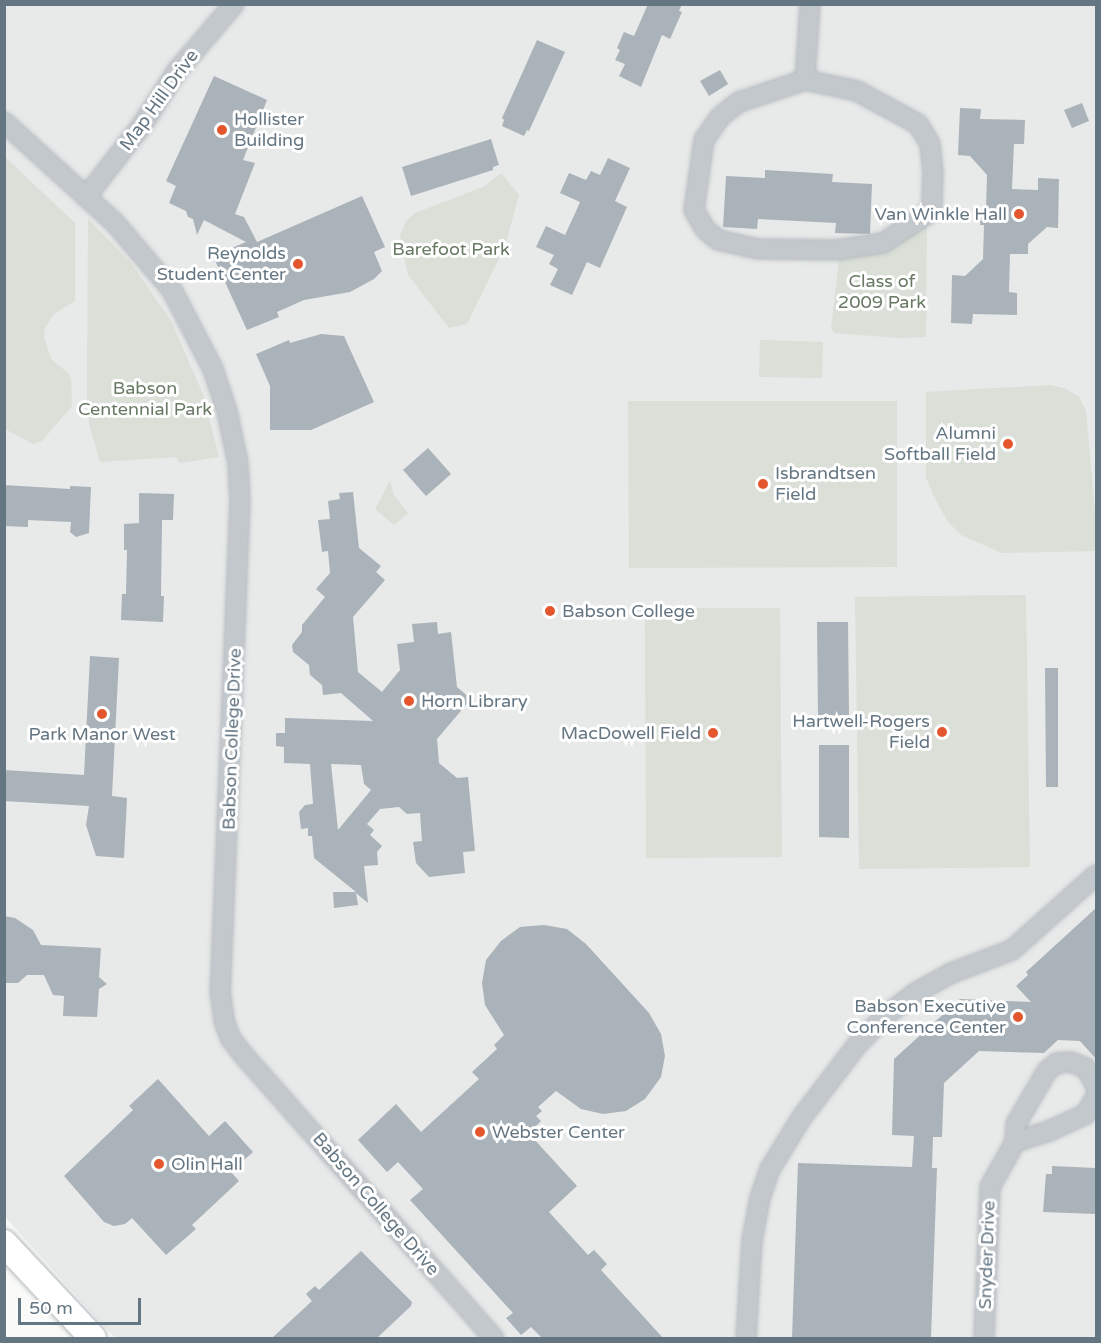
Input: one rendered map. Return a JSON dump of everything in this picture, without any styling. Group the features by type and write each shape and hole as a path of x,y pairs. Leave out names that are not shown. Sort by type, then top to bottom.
{"main road":[{"path":"4,1243 93,1338"}],"street":[{"name":"Map Hill Drive","path":"86,197 142,125 177,71 234,4"},
{"path":"805,80 810,4"},
{"path":"805,80 867,95 918,124 930,144 933,173 932,210 883,243 836,250 758,249 718,240 705,229 694,210 704,140 721,116 739,102 805,80"},
{"name":"Babson College Drive","path":"4,122 115,223 172,290 213,369 227,411 238,463 239,561 220,991 224,1021 231,1039 494,1338"},
{"path":"746,1338 752,1241 760,1198 770,1169 802,1117 857,1045 885,1016 917,992 949,974 1012,950 1096,875"},
{"name":"Snyder Drive","path":"984,1338 990,1187 1015,1142 1016,1124 1047,1071 1057,1063 1071,1062 1086,1068 1094,1078 1096,1086"},
{"path":"1015,1142 1049,1131 1086,1114 1096,1096"}],"shaded area":[{"name":"Babson College","path":"5,5 1096,5 1096,1338 115,1338 5,1217"}],"green space":[{"path":"5,157 75,223 75,301 54,314 45,328 44,336 51,359 68,373 71,379 72,406 42,441 33,444 5,429"},
{"name":"Barefoot Park","path":"501,173 519,195 505,246 467,324 449,328 408,275 400,236 406,221 415,213 485,186"},
{"name":"Babson Centennial Park","path":"88,219 131,263 171,321 203,394 219,457 180,463 176,457 100,462 89,424 87,398"},
{"name":"Class of 2009 Park","path":"927,219 926,337 898,338 835,333 831,328 840,253"},
{"path":"760,340 823,342 822,378 759,377"},
{"name":"Alumni Softball Field","path":"1050,385 1064,388 1079,397 1086,411 1096,522 1096,551 1002,553 961,535 948,522 933,495 926,477 926,392"},
{"name":"Isbrandtsen Field","path":"628,401 897,401 897,567 629,568"},
{"path":"390,481 394,495 408,513 394,525 375,509"},
{"name":"Hartwell-Rogers Field","path":"1026,595 1030,867 859,869 855,597"},
{"name":"MacDowell Field","path":"645,608 780,608 782,857 646,858"}],"building":[{"path":"648,4 682,4 679,11 682,12 670,39 662,35 641,87 619,76 625,64 615,60 624,32 634,36"},
{"path":"537,40 565,52 529,131 527,130 524,136 502,126 504,120 502,118"},
{"path":"720,70 728,84 709,96 700,81"},
{"path":"214,76 267,100 243,160 255,163 235,214 244,217 257,242 362,196 385,247 374,252 382,271 374,279 350,292 304,300 277,312 279,317 247,330 213,256 246,242 204,220 197,235 193,219 188,217 186,211 169,203 176,186 166,181"},
{"path":"1082,103 1089,121 1072,128 1064,110"},
{"name":"Van Winkle Hall","path":"960,108 981,109 980,119 1025,120 1024,144 1014,144 1012,189 1038,190 1038,178 1059,179 1058,228 1047,227 1028,244 1028,254 1010,254 1009,292 1017,293 1017,315 973,314 972,324 951,323 952,275 965,276 983,259 984,225 980,225 981,209 986,210 987,175 970,156 958,155"},
{"path":"491,139 499,165 493,167 493,170 411,196 402,167"},
{"path":"608,158 630,168 615,201 627,207 600,268 587,262 572,295 550,285 558,269 549,264 554,255 536,247 546,226 565,235 577,209 580,202 560,193 569,173 586,180 591,171 600,175"},
{"path":"765,170 833,174 832,182 872,184 870,234 835,233 836,223 758,219 757,229 723,227 726,176 765,178"},
{"path":"321,334 344,336 374,402 311,430 270,430 270,386 256,354 289,340 290,343"},
{"path":"428,448 451,474 426,496 403,470"},
{"path":"4,485 70,489 70,486 91,487 89,533 76,537 70,532 71,522 28,520 28,527 4,526"},
{"name":"Horn Library","path":"353,492 359,548 381,566 376,572 385,580 353,617 358,672 382,692 400,670 397,644 414,642 412,624 437,622 438,634 451,632 457,687 471,699 437,739 439,763 457,778 468,777 475,851 463,852 465,873 429,877 416,863 413,842 422,841 420,813 407,814 399,807 380,809 367,824 374,830 370,835 382,846 377,852 378,865 364,866 368,903 356,893 358,905 334,908 333,892 356,892 314,858 312,836 308,836 308,828 301,829 299,812 305,805 313,804 310,764 284,763 284,747 276,746 276,733 285,733 285,718 373,721 341,693 323,695 322,685 310,675 309,665 293,652 292,645 302,632 302,625 325,597 316,589 330,573 328,551 322,552 318,520 330,519 328,501 340,499 339,493","holes":["331,764 361,765 364,784 371,790 338,830"]},
{"path":"139,493 174,494 173,520 162,520 163,622 121,620 122,594 126,594 127,550 124,550 124,524 139,523"},
{"path":"817,622 848,622 849,715 818,716"},
{"name":"Park Manor West","path":"90,656 119,658 112,796 127,798 124,858 96,856 86,825 89,806 4,801 4,770 84,775"},
{"path":"1045,668 1058,668 1058,787 1046,787"},
{"path":"819,745 849,745 849,838 819,837"},
{"path":"1096,908 1096,1059 1080,1041 1058,1040 1044,1053 979,1051 944,1083 942,1137 933,1137 932,1168 937,1168 931,1338 792,1338 798,1163 912,1167 914,1136 892,1135 894,1059 960,999 1031,1002 1016,986 1028,975 1026,972"},
{"path":"4,916 15,918 33,930 41,945 101,948 99,977 107,984 99,989 97,1017 63,1016 64,996 53,995 44,975 27,975 18,983 4,983"},
{"name":"Webster Center","path":"544,925 567,929 586,944 649,1013 661,1034 665,1056 661,1077 645,1099 626,1111 603,1114 581,1109 556,1091 538,1107 542,1111 536,1116 541,1121 535,1127 539,1132 533,1138 577,1186 549,1212 588,1255 594,1250 607,1264 601,1270 663,1338 542,1338 531,1327 521,1335 506,1318 513,1313 410,1200 423,1189 398,1162 387,1172 358,1140 396,1104 421,1132 479,1079 472,1072 497,1049 494,1045 504,1035 485,1005 482,983 486,960 501,941 520,927"},
{"name":"Olin Hall","path":"158,1079 209,1136 225,1121 253,1152 231,1172 239,1181 192,1225 196,1229 166,1255 132,1218 125,1224 114,1226 104,1222 64,1176 133,1110 129,1106"},
{"path":"1052,1166 1096,1168 1096,1214 1043,1212 1046,1174 1052,1174"},
{"path":"361,1251 412,1302 411,1306 377,1338 272,1338 312,1301 306,1294 315,1286 319,1290"}],"place":[{"name":"Hollister Building","path":"222,130"},
{"name":"Van Winkle Hall","path":"1019,214"},
{"name":"Reynolds Student Center","path":"298,264"},
{"name":"Alumni Softball Field","path":"1008,444"},
{"name":"Isbrandtsen Field","path":"763,484"},
{"name":"Babson College","path":"550,611"},
{"name":"Horn Library","path":"409,701"},
{"name":"Park Manor West","path":"102,714"},
{"name":"Hartwell-Rogers Field","path":"942,732"},
{"name":"MacDowell Field","path":"713,733"},
{"name":"Babson Executive Conference Center","path":"1018,1017"},
{"name":"Webster Center","path":"480,1132"},
{"name":"Olin Hall","path":"159,1164"}]}
